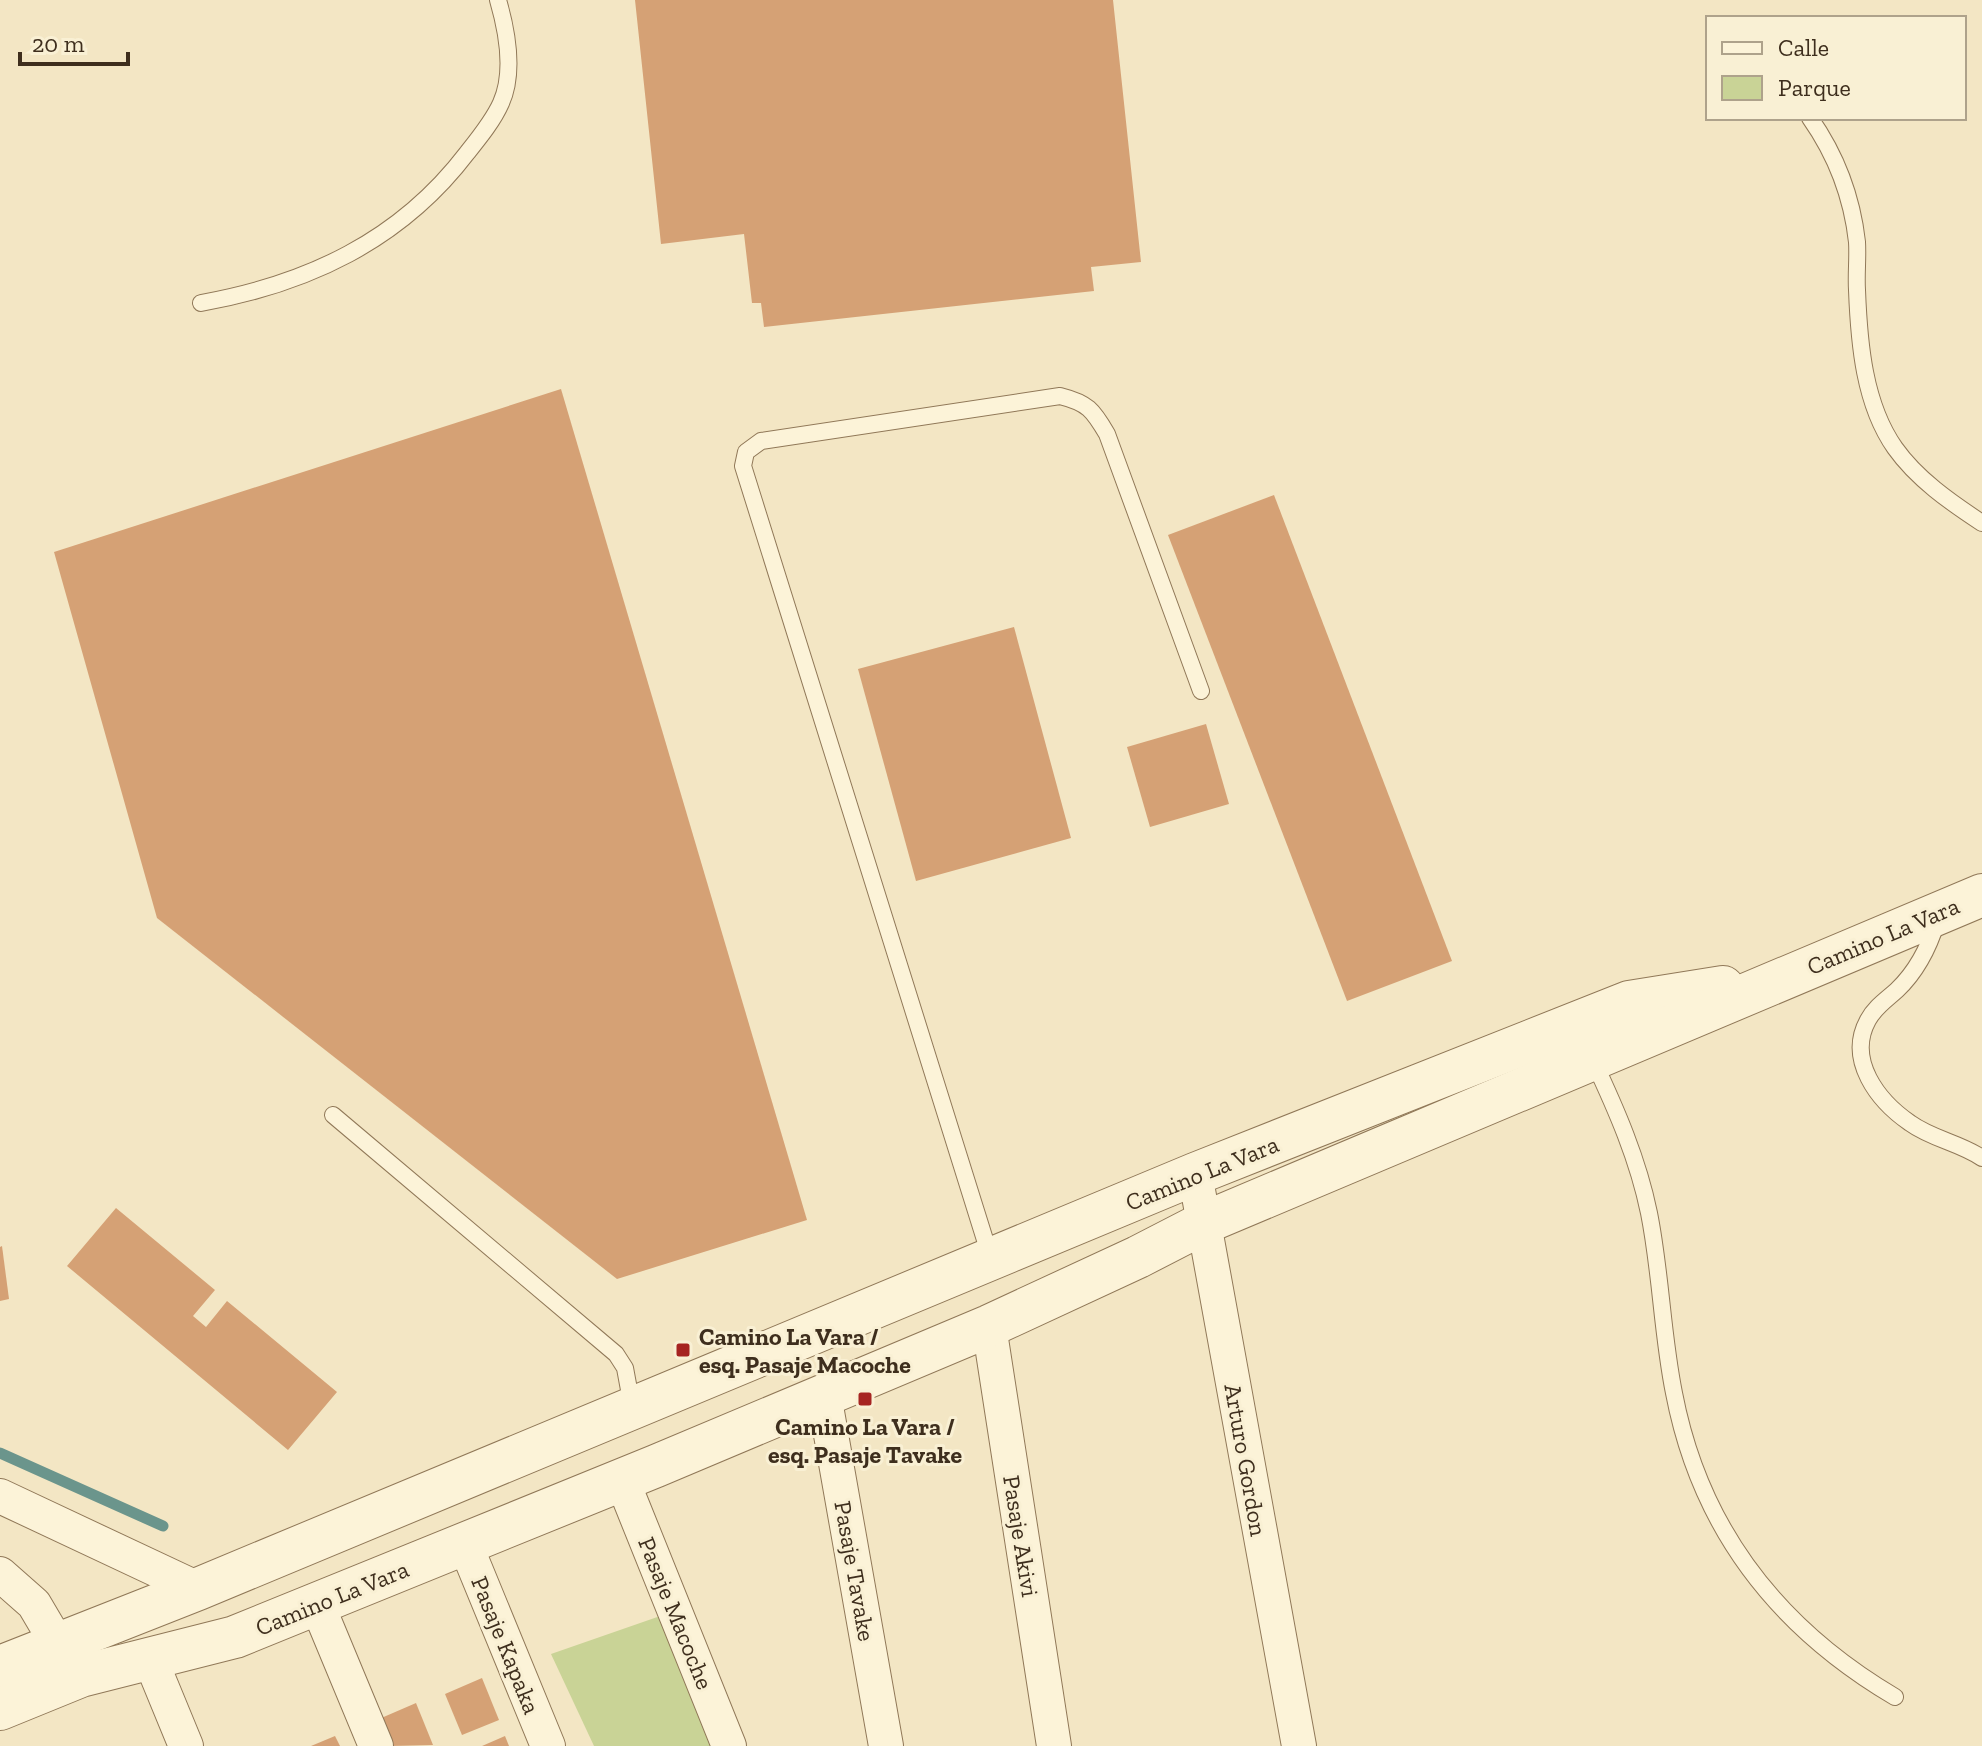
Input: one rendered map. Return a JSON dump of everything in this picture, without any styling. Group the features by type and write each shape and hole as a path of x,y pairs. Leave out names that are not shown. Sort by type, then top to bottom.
{"street":[{"name":"Camino La Vara","path":"0,1709 81,1676 151,1661 235,1637 639,1473 989,1326 1204,1223 1982,895"},
{"name":"Camino La Vara","path":"0,1667 198,1589 1195,1174 1629,1002 1783,978"},
{"name":"Arturo Gordon","path":"1195,1174 1299,1746"},
{"name":"Pasaje Akivi","path":"989,1326 1054,1746"},
{"name":"Pasaje Tavake","path":"824,1395 886,1746"},
{"path":"632,1408 639,1473"},
{"name":"Pasaje Macoche","path":"639,1473 729,1746"},
{"path":"0,1496 198,1589"},
{"name":"Pasaje Kapaka","path":"465,1544 548,1746"},
{"path":"0,1574 34,1604 57,1643"},
{"path":"317,1604 376,1746"},
{"path":"151,1661 186,1746"}],"lane":[{"path":"201,303 271,287 325,267 375,238 432,193 482,134 502,101 508,47 498,0"},
{"path":"1811,120 1843,179 1852,210 1857,243 1860,331 1872,400 1881,425 1910,467 1982,523"},
{"path":"992,1260 743,466 746,452 761,441 1060,396 1082,402 1098,417 1107,434 1201,691"},
{"path":"1940,912 1925,954 1912,973 1878,1006 1867,1022 1861,1039 1860,1059 1874,1087 1895,1112 1933,1136 1982,1158"},
{"path":"1592,1059 1620,1120 1648,1211 1682,1433 1712,1509 1750,1572 1800,1628 1851,1669 1895,1697"},
{"path":"333,1115 616,1354 625,1368 632,1408"}],"green space":[{"path":"666,1614 726,1746 594,1746 551,1654"}],"building":[{"path":"635,0 1113,0 1141,262 1091,267 1094,291 764,327 761,303 752,303 744,234 661,244"},
{"path":"561,389 807,1220 617,1279 157,918 54,552"},
{"path":"1274,495 1452,961 1347,1001 1168,535"},
{"path":"1014,627 1071,838 916,881 858,669"},
{"path":"1206,724 1229,804 1150,827 1127,747"},
{"path":"116,1208 215,1290 193,1316 206,1327 227,1301 337,1392 288,1450 67,1266"},
{"path":"0,1247 9,1299 0,1301"},
{"path":"482,1678 499,1720 462,1735 445,1694"},
{"path":"416,1703 433,1745 390,1746 379,1719"},
{"path":"335,1736 340,1746 311,1746"},
{"path":"505,1736 509,1746 482,1746"}],"waterway":[{"path":"0,1453 163,1526"}],"place":[{"name":"Camino La Vara / esq. Pasaje Macoche","path":"683,1350"},
{"name":"Camino La Vara / esq. Pasaje Tavake","path":"865,1399"}]}
